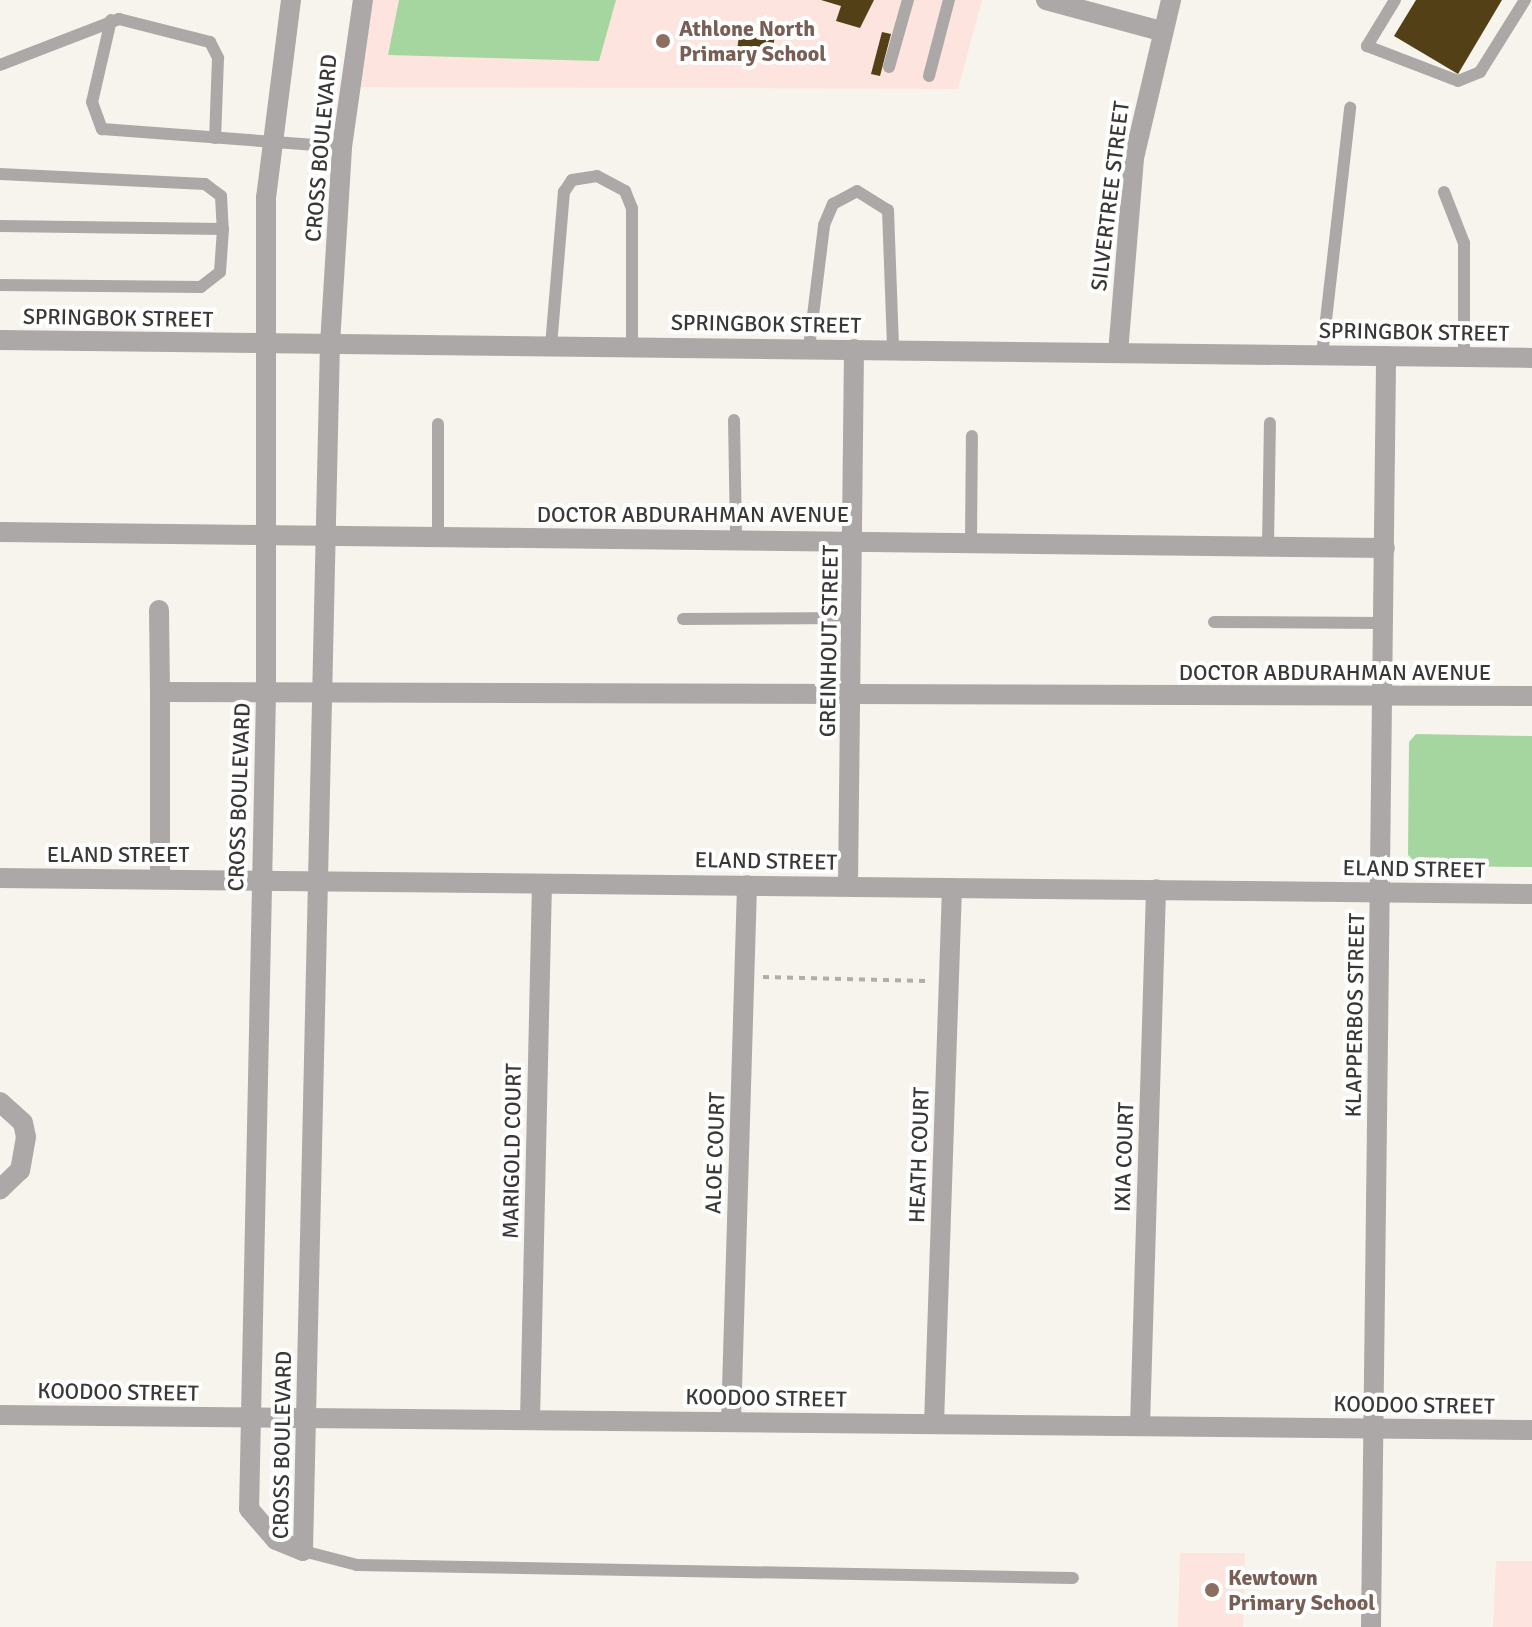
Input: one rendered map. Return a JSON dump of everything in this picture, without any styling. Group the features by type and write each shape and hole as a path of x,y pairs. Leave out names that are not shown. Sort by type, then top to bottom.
{"street":[{"name":"CROSS BOULEVARD","path":"291,0 271,141 266,694 254,1417 249,1509 276,1540 303,1551 321,882 324,536 330,344 342,147 363,0"},
{"path":"1046,0 1161,31"},
{"name":"SILVERTREE STREET","path":"1118,353 1127,212 1161,31 1171,0"},
{"name":"SPRINGBOK STREET","path":"0,340 1532,358"},
{"name":"GREINHOUT STREET","path":"848,886 854,349"},
{"name":"KLAPPERBOS STREET","path":"1371,1627 1371,1429 1385,698 1386,356"},
{"name":"DOCTOR ABDURAHMAN AVENUE","path":"0,532 1385,548"},
{"path":"159,610 160,879"},
{"name":"DOCTOR ABDURAHMAN AVENUE","path":"160,692 852,697 1532,696"},
{"name":"ELAND STREET","path":"0,878 1532,894"},
{"name":"MARIGOLD COURT","path":"530,1420 542,884"},
{"name":"ALOE COURT","path":"731,1422 747,885"},
{"name":"HEATH COURT","path":"934,1424 952,888"},
{"name":"IXIA COURT","path":"1140,1426 1156,889"},
{"path":"0,1102 14,1111 26,1137 20,1170 0,1189"},
{"name":"KOODOO STREET","path":"0,1415 1532,1430"}],"lane":[{"path":"889,67 908,0"},
{"path":"929,76 949,0"},
{"path":"1395,0 1367,46 1458,81 1480,72 1525,0"},
{"path":"0,65 111,20 215,46 215,138"},
{"path":"111,20 92,102 102,129 342,147"},
{"path":"1322,355 1350,108"},
{"path":"0,174 205,184 221,196 223,229 220,272 201,287 0,285"},
{"path":"551,346 564,192 572,180 597,176 625,191 632,208 632,347"},
{"path":"809,348 824,225 833,204 857,191 888,210 893,349"},
{"path":"1444,192 1464,243 1464,357"},
{"path":"0,226 223,229"},
{"path":"734,420 736,539"},
{"path":"1268,546 1270,423"},
{"path":"438,424 438,537"},
{"path":"971,541 972,436"},
{"path":"683,619 853,618"},
{"path":"1214,622 1385,623"},
{"path":"303,1551 357,1565 1073,1578"}],"path":[{"path":"744,977 949,981"}],"shaded area":[{"name":"Athlone North Primary School","path":"363,0 982,0 958,89 348,87"},
{"name":"Kewtown Primary School","path":"1180,1553 1245,1553 1243,1627 1178,1627"},
{"path":"1496,1561 1532,1561 1532,1627 1493,1627"}],"green space":[{"path":"399,0 616,0 599,61 388,55"},
{"path":"1416,734 1532,736 1532,867 1419,866 1408,855 1409,742"}],"building":[{"path":"821,0 874,0 860,28 836,21 841,6"},
{"path":"1416,0 1502,0 1458,74 1394,36"},
{"path":"740,30 775,36 770,62 736,56"},
{"path":"882,32 891,34 880,76 871,74"}],"place":[{"name":"Athlone North Primary School","path":"663,41"},
{"name":"Kewtown Primary School","path":"1212,1590"}]}
